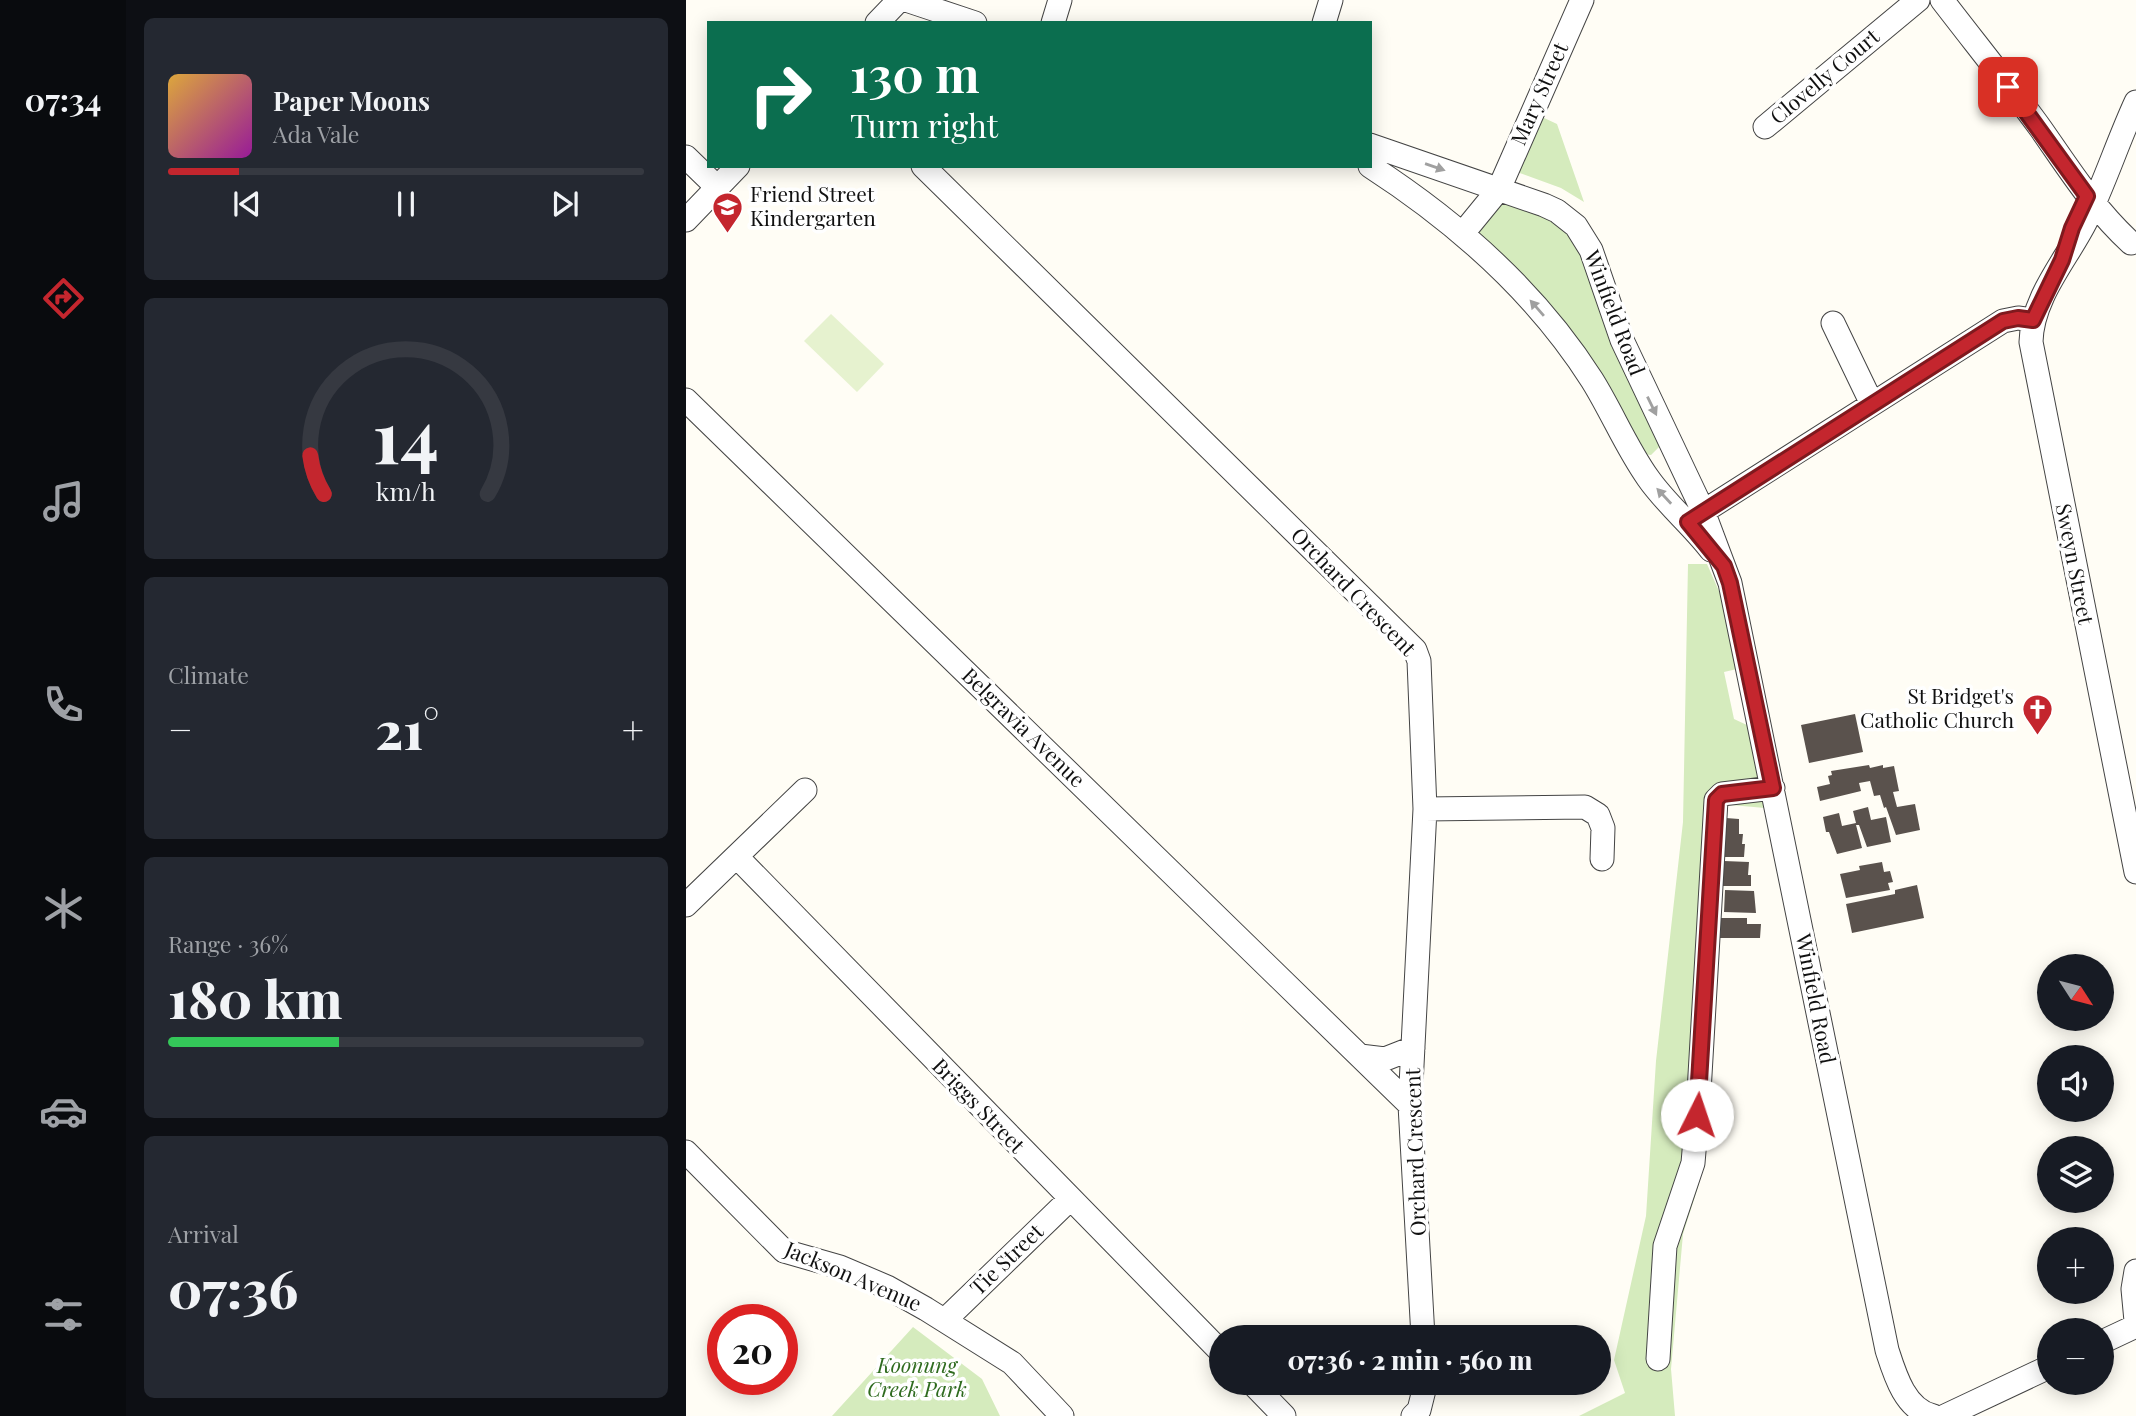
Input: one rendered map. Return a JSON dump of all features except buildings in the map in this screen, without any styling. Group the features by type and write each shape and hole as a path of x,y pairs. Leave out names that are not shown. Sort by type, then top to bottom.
{"street":[{"path":"879,21 899,0"},
{"path":"906,0 969,21"},
{"path":"1054,21 1060,0"},
{"path":"1325,21 1331,0"},
{"name":"Mary Street","path":"1463,233 1499,189 1582,0"},
{"name":"Clovelly Court","path":"1765,127 1917,0"},
{"path":"1942,0 2093,195 2109,223 2133,247"},
{"name":"Sweyn Street","path":"2136,102 2117,143 2101,166 2093,195 2072,228 2062,260 2033,320 2031,342 2136,872"},
{"name":"Winfield Road","path":"1372,146 1557,211 1576,226 1584,237 1634,369 1695,516 1724,566 1735,601 1887,1350 1903,1390 1916,1408 1931,1415 2037,1372"},
{"path":"686,157 718,188"},
{"name":"Winfield Road","path":"1372,167 1463,233 1517,285 1555,329 1592,379 1640,467 1651,481 1695,516"},
{"path":"686,220 736,168"},
{"name":"Orchard Crescent","path":"925,168 1415,650 1419,661 1424,809 1410,1105 1422,1325"},
{"path":"1695,516 2003,321 2018,318 2033,320"},
{"path":"1833,323 1872,404"},
{"name":"Belgravia Avenue","path":"686,400 1410,1105"},
{"path":"1658,1359 1665,1245 1693,1163 1716,800 1722,794 1773,788"},
{"path":"686,905 804,790"},
{"path":"1424,809 1585,807 1598,815 1603,828 1602,859"},
{"name":"Briggs Street","path":"737,857 1209,1340"},
{"path":"1360,1056 1385,1059 1413,1048"},
{"name":"Jackson Avenue","path":"686,1152 784,1251 839,1267 887,1287 945,1320 1012,1363 1062,1416"},
{"name":"Tie Street","path":"945,1320 1069,1199"},
{"path":"2114,1335 2136,1323 2133,1290 2136,1271"},
{"path":"1264,1395 1284,1416"},
{"path":"1413,1416 1419,1410 1423,1395"}],"green space":[{"path":"1542,117 1557,124 1584,202 1561,188 1517,172"},
{"path":"1503,200 1569,226 1660,446 1651,455 1643,454 1476,231"},
{"path":"831,314 884,364 857,392 804,341"},
{"path":"1688,564 1707,564 1722,598 1737,669 1724,672 1734,719 1749,726 1765,808 1720,804 1706,1133 1699,1184 1683,1234 1671,1369 1675,1416 1579,1416 1625,1393 1614,1360 1646,1216 1656,1061 1683,822"},
{"name":"Koonung Creek Park","path":"913,1327 982,1379 1000,1416 832,1416"}],"place":[{"name":"Friend Street Kindergarten","path":"727,234"},
{"name":"St Bridget's Catholic Church","path":"2037,736"}],"route":[{"path":"1697,1115 1716,800 1722,794 1773,788 1730,583 1724,566 1688,522 2003,321 2018,318 2033,320 2062,260 2072,228 2087,196 2042,130 2008,87"}]}
